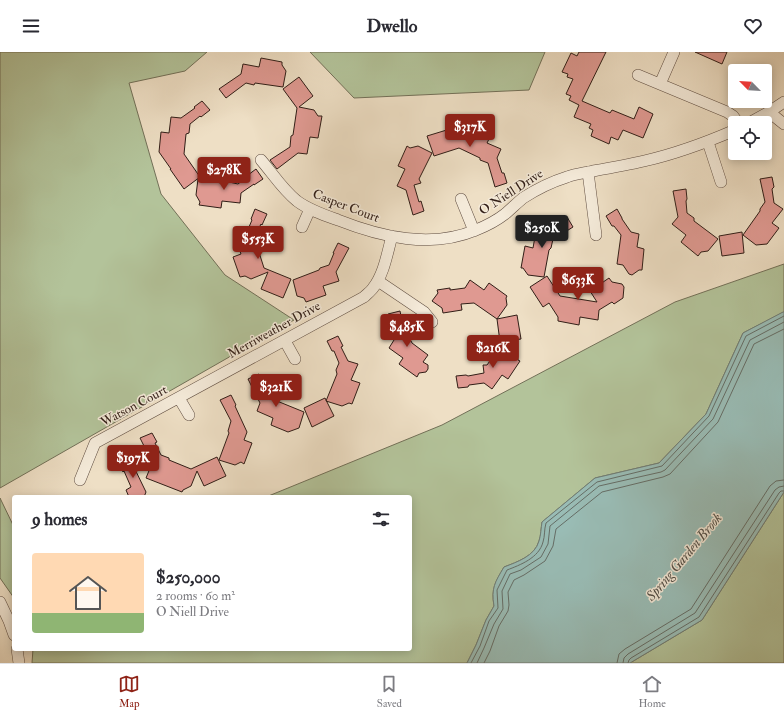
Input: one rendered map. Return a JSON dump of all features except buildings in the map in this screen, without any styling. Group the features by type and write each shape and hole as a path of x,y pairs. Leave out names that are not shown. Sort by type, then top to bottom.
{"street":[{"path":"660,84 674,52"},
{"path":"638,75 727,112 733,116"},
{"path":"762,116 784,102"},
{"path":"769,112 784,124"},
{"name":"O Niell Drive","path":"392,236 415,240 434,240 450,238 474,231 493,222 522,199 553,182 569,176 644,161 678,152 708,142 728,133"},
{"path":"708,142 721,182"},
{"name":"Casper Court","path":"261,160 285,190 297,201 310,209 359,228 392,236"},
{"path":"588,172 596,235"},
{"path":"461,199 474,231"},
{"path":"302,227 310,209"},
{"path":"392,236 385,263 378,280 424,312 432,322"},
{"name":"Merriweather Drive","path":"179,398 364,297 373,289 378,280"},
{"path":"285,340 296,359"},
{"path":"179,398 188,415"},
{"name":"Watson Court","path":"80,480 95,443 179,398"},
{"path":"0,602 12,629"},
{"path":"17,651 19,663"}],"green space":[{"path":"0,52 207,52 185,71 129,83 161,194 225,275 294,320 0,488"},
{"path":"310,52 545,52 529,90 354,98"},
{"path":"784,264 784,312 743,333 706,414 659,463 595,478 542,522 541,534 534,551 525,558 504,567 498,577 493,590 494,606 486,620 467,663 32,663 33,651 412,651 412,495 271,495 442,425 675,302"},
{"path":"784,492 784,663 630,663 702,620"},
{"path":"0,498 12,523 12,595 0,578"}],"water":[{"name":"Spring Garden Brook","path":"783,312 784,492 702,620 630,663 467,663 486,620 494,606 493,590 498,577 504,567 525,558 534,551 541,534 542,522 595,478 659,463 706,414 743,333"}]}
